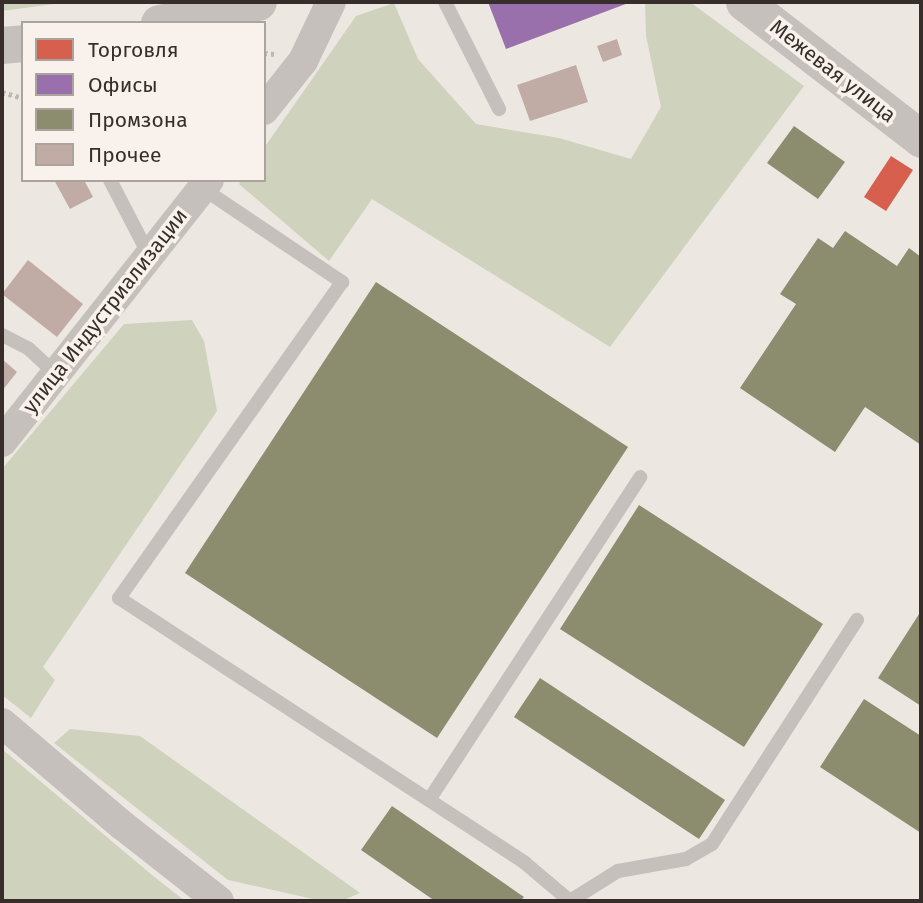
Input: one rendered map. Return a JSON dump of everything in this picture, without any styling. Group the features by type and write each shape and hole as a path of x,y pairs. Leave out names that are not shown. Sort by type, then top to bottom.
{"street":[{"path":"168,21 258,2"},
{"path":"266,107 303,61 331,2"},
{"name":"Межевая улица","path":"744,2 921,139"},
{"path":"2,45 21,43"},
{"name":"улица Индустриализации","path":"2,442 206,184"},
{"path":"2,723 122,825 219,901"}],"lane":[{"path":"445,2 499,109"},
{"path":"111,182 149,255"},
{"path":"206,184 342,282 119,598 525,863 570,901 618,872 686,859 712,844 857,620"},
{"path":"2,335 29,349 56,374"},
{"path":"429,800 640,477"}],"path":[{"path":"2,92 21,97"}],"green space":[{"path":"2,2 69,2 2,11"},
{"path":"645,2 690,2 804,86 610,347 372,199 329,261 239,184 266,182 266,145 356,16 394,3 418,59 476,124 559,138 631,159 661,107 646,36"},
{"path":"192,320 204,341 217,411 43,667 55,680 31,718 2,695 2,469 124,324"},
{"path":"70,729 140,736 360,893 341,901 322,901 228,880 54,743"},
{"path":"2,749 152,875 185,901 2,901"}],"building: Торговля":[{"path":"891,156 913,170 886,211 864,197"}],"building: Офисы":[{"path":"488,2 631,2 506,49"}],"building: Промзона":[{"path":"794,126 845,162 818,199 767,163"},
{"path":"845,231 897,266 909,248 921,257 921,445 865,407 835,452 740,388 796,304 780,294 818,238 833,248"},
{"path":"376,282 628,447 437,738 185,573"},
{"path":"639,505 823,624 744,747 560,629"},
{"path":"921,611 921,706 878,678"},
{"path":"540,678 725,800 699,839 514,717"},
{"path":"864,699 921,736 921,833 820,767"},
{"path":"392,806 524,897 520,901 435,901 361,850"}],"building: Прочее":[{"path":"617,39 622,55 603,62 597,46"},
{"path":"576,65 588,102 530,121 517,85"},
{"path":"55,182 85,182 93,197 70,209"},
{"path":"28,260 83,304 57,337 2,294"},
{"path":"2,359 17,372 2,391"}]}
